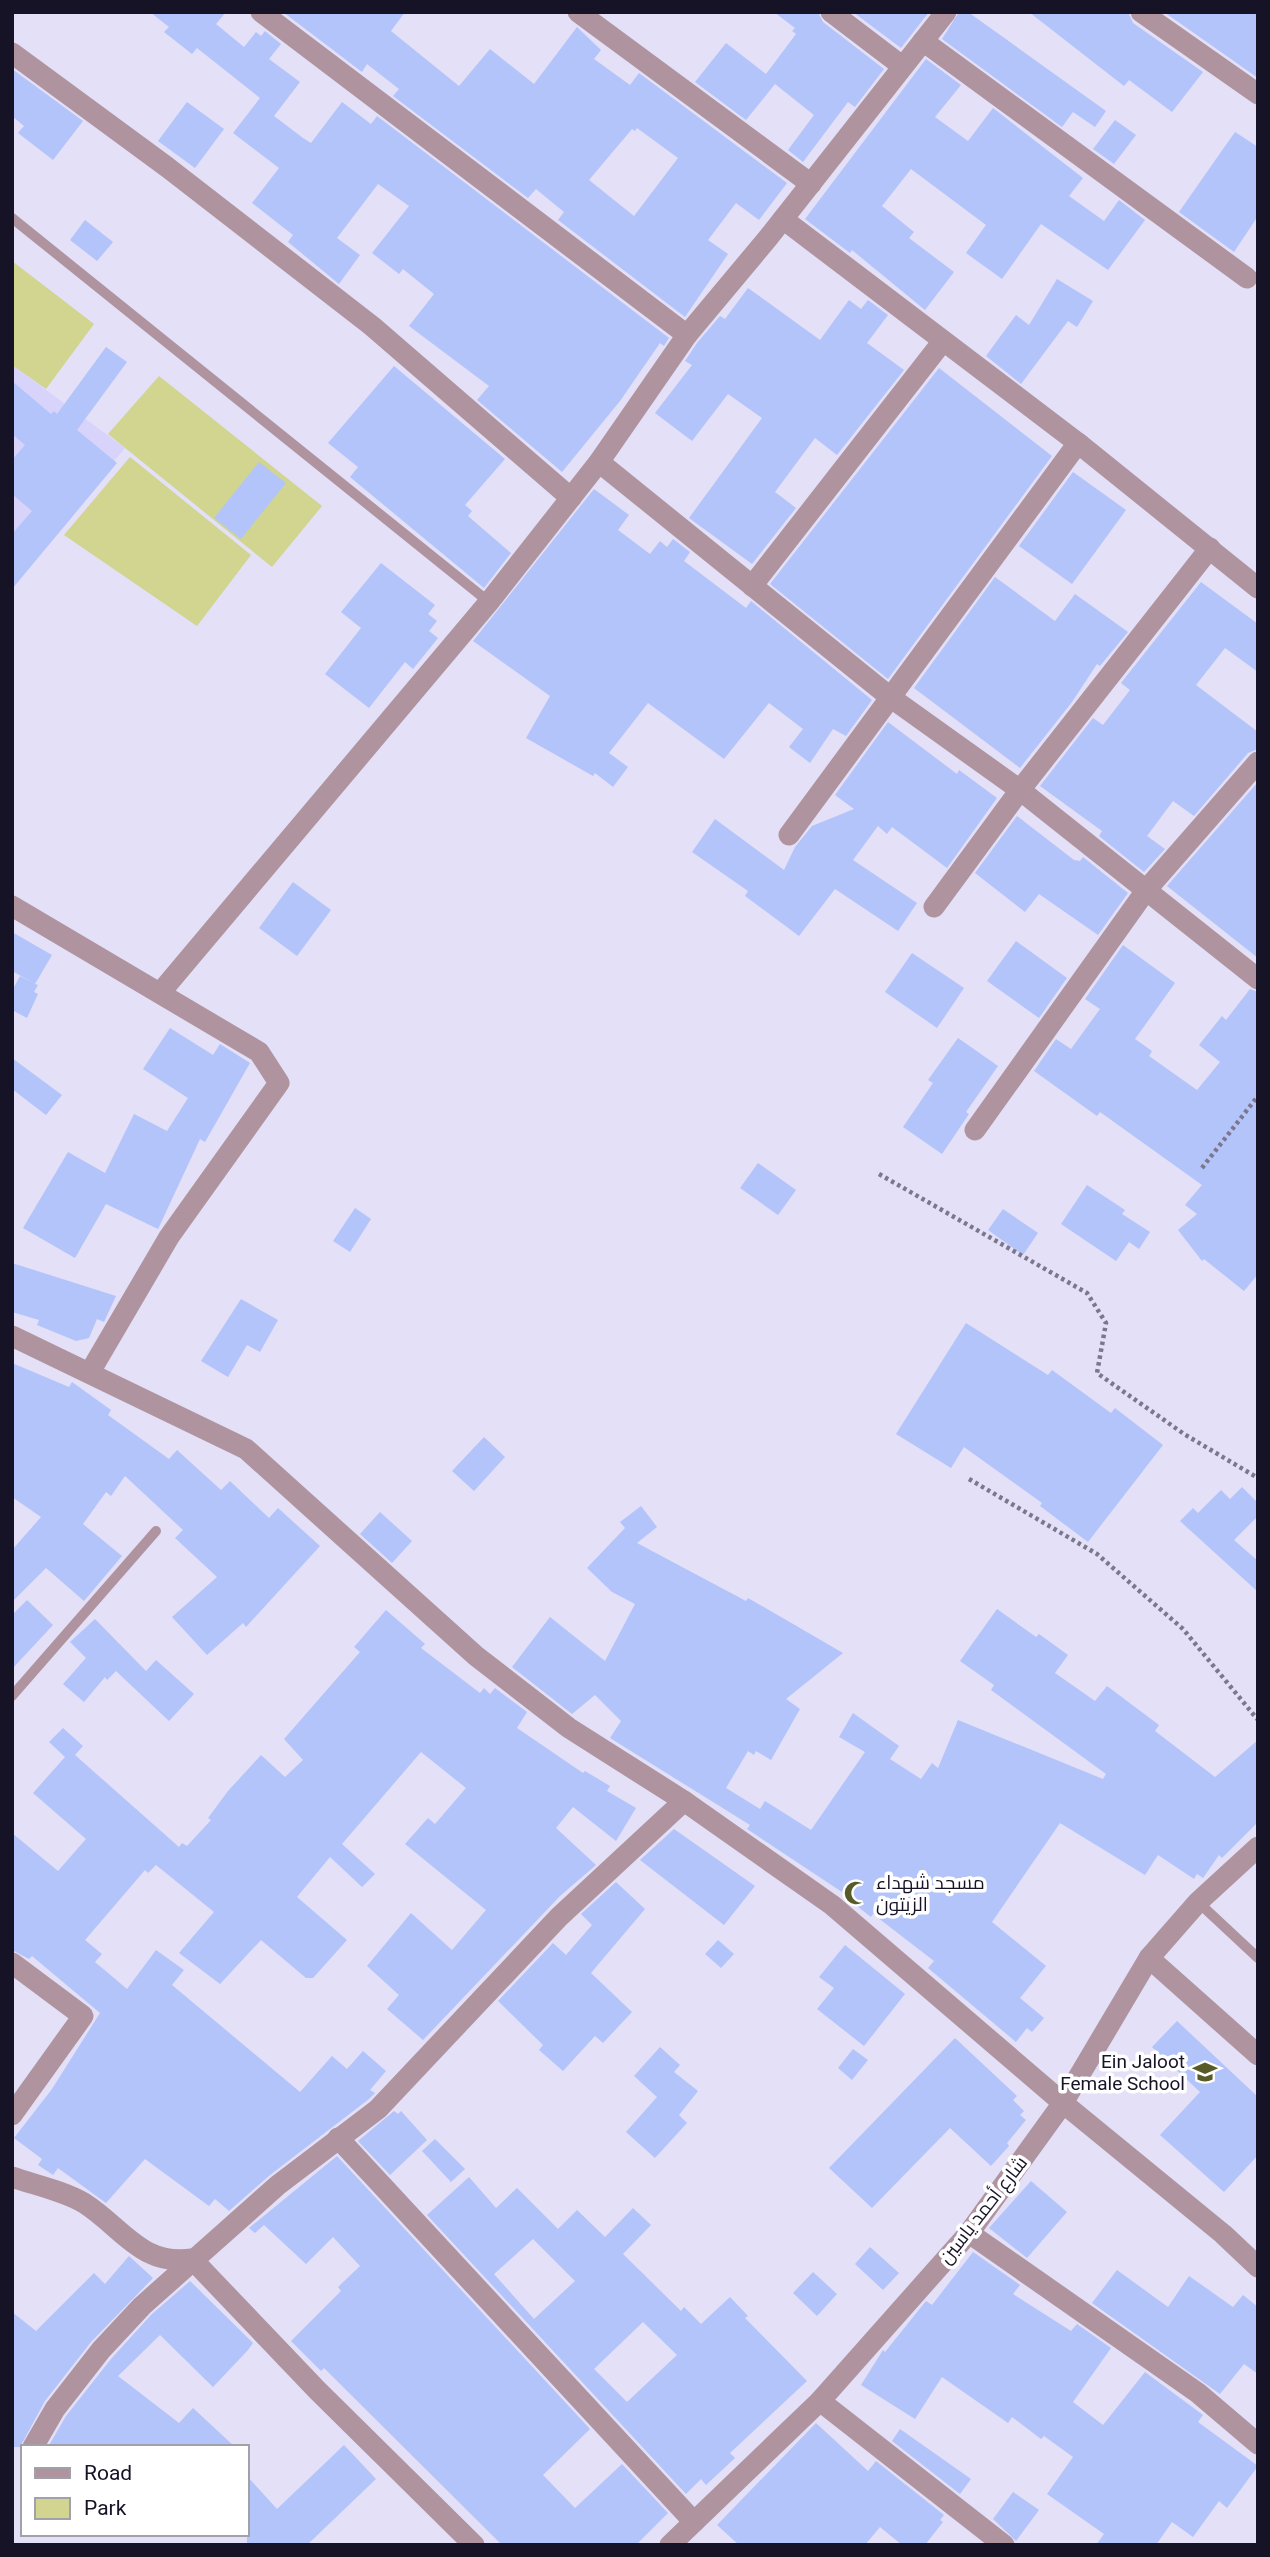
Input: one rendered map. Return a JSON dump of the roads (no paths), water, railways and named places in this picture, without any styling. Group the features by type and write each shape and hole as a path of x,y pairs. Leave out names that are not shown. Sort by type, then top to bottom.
{"street":[{"path":"261,12 687,335"},
{"path":"578,12 811,184"},
{"path":"831,12 902,66"},
{"path":"159,993 489,603 599,462 687,335 783,219 946,12"},
{"path":"1141,12 1258,94"},
{"path":"923,41 1247,278"},
{"path":"12,53 167,167 372,326 571,498"},
{"path":"783,219 1078,443 1258,588"},
{"path":"752,586 943,341"},
{"path":"789,835 1078,443"},
{"path":"599,462 890,697 1020,790 1258,979"},
{"path":"934,907 1020,790 1210,548"},
{"path":"975,1130 1147,889 1258,762"},
{"path":"12,906 259,1052 279,1083 169,1237 90,1372"},
{"path":"12,1336 246,1449 476,1656 569,1728 684,1801 832,1905 1063,2103 1223,2234 1258,2267"},
{"path":"34,2445 55,2409 101,2350 192,2259 377,2109 559,1917 684,1801"},
{"name":"شارع أحمد ياسين","path":"670,2545 820,2401 969,2233 1063,2103 1149,1958 1198,1902 1258,1847"},
{"path":"1149,1958 1258,2055"},
{"path":"12,1963 83,2016 12,2115"},
{"path":"338,2138 694,2522"},
{"path":"12,2177 83,2202 151,2256 174,2261 192,2259"},
{"path":"969,2233 1198,2393 1258,2444"},
{"path":"192,2259 317,2390 474,2545"},
{"path":"820,2401 1004,2545"}],"lane":[{"path":"12,218 489,603"},
{"path":"12,1696 156,1531"},
{"path":"1198,1902 1258,1958"}],"place":[{"name":"مسجد شهداء الزيتون","path":"856,1893"},
{"name":"Ein Jaloot Female School","path":"1205,2072"}]}
